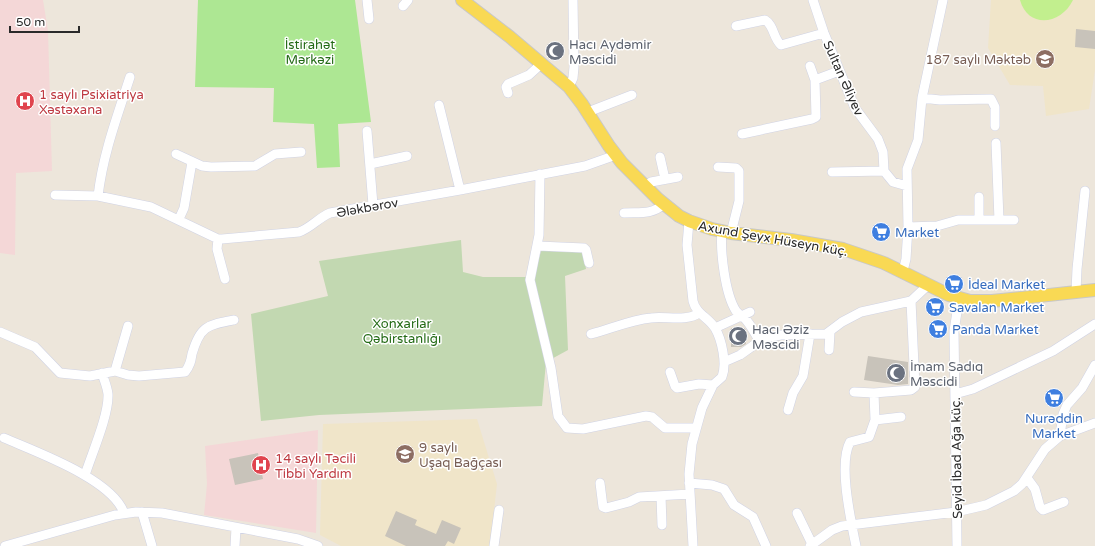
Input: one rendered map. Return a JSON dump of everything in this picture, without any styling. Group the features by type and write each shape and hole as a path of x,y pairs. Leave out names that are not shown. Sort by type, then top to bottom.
{"main road":[{"name":"Axund Şeyx Hüseyn küç.","path":"462,0 510,37 569,87 588,112 616,155 664,204 689,221 727,232 799,241 842,249 873,258 959,299 992,301 1095,290"}],"street":[{"path":"367,0 369,19"},
{"path":"569,87 573,78 574,67 573,0"},
{"name":"Sultan Əliyev","path":"813,0 824,33 859,116 878,139 883,152 884,171"},
{"path":"902,271 906,259 908,227 906,175 909,161 918,140 922,98 943,0"},
{"path":"736,26 765,20 769,22 778,42 781,45 824,33"},
{"path":"508,93 506,87 508,84 529,74 541,64"},
{"path":"742,134 812,119 816,116 815,80 810,66"},
{"path":"815,80 840,71"},
{"path":"98,196 101,172 108,143 130,77"},
{"path":"588,112 632,95"},
{"path":"922,98 940,100 991,99 995,107 995,126"},
{"path":"439,106 460,190"},
{"path":"367,131 373,206"},
{"path":"996,143 999,220"},
{"path":"176,154 202,166 211,167 255,166 275,154 301,152"},
{"name":"Ələkbərov","path":"218,239 299,232 306,230 320,217 330,213 585,166 616,155"},
{"path":"370,164 407,156"},
{"path":"660,157 665,179"},
{"path":"179,219 184,208 192,162"},
{"path":"718,167 736,168 739,170 739,201 722,244 728,292 736,312 750,326 759,340"},
{"path":"832,172 884,171 893,182 907,186"},
{"path":"540,174 538,246 530,274 531,286 551,368 556,409 563,424 567,428 583,429 646,416 652,417 664,428 695,428"},
{"path":"646,187 651,182 678,177"},
{"path":"1076,292 1085,191"},
{"path":"55,195 98,196 151,207 179,219 218,239 217,249 225,279"},
{"path":"979,197 979,220"},
{"path":"624,213 649,212 658,209 664,204"},
{"path":"908,227 937,226 958,220 1014,220"},
{"path":"689,221 687,245 695,307 699,313 715,328 724,362 722,377 713,385 695,428 689,463 693,546"},
{"path":"538,246 584,248 586,250 589,263"},
{"path":"724,362 740,355 759,340 781,335 830,332 842,322 861,312 911,301 928,285"},
{"name":"Seyid İbad Ağa küç.","path":"957,546 954,331 959,299"},
{"path":"854,392 874,393 911,390 915,387 916,381 911,301"},
{"path":"715,328 750,312"},
{"path":"591,334 638,320 690,317 699,313"},
{"path":"0,332 35,347 60,373 90,376 115,371 128,375 139,376 185,372 189,367 196,339 200,332 212,324 234,320"},
{"path":"955,394 973,389 1053,351 1095,324"},
{"path":"115,371 128,326"},
{"path":"829,350 830,332"},
{"path":"788,410 793,393 803,376 810,334"},
{"path":"1060,436 1063,414 1067,405 1082,388 1095,365"},
{"path":"670,372 674,386 677,388 699,384 713,385"},
{"path":"85,475 105,415 107,386 102,373"},
{"path":"856,546 847,495 847,450 850,442 869,437 874,420 874,393"},
{"path":"874,420 901,417"},
{"path":"797,513 811,545 832,530 852,524 956,512 986,505 1014,491 1026,478 1045,449 1060,436 1095,423"},
{"path":"4,438 85,475 117,499 124,513"},
{"path":"1026,478 1035,489 1040,507 1043,510 1064,502"},
{"path":"600,483 603,507 606,508 629,502 639,497 690,494"},
{"path":"689,483 712,485 724,489 734,505 753,517 766,546"},
{"path":"661,496 662,525"},
{"path":"494,546 499,510"},
{"path":"142,512 152,546"},
{"path":"5,546 124,513 142,512 162,513 298,539 318,546"},
{"path":"235,546 236,528"}],"shaded area":[{"name":"1 saylı Psixiatriya Xəstəxana","path":"0,0 43,0 48,31 52,171 16,173 15,255 0,253"},
{"name":"187 saylı Məktəb","path":"991,0 1095,0 1095,70 1089,109 1046,116 1043,86 1010,85 988,48"},
{"name":"9 saylı Uşaq Bağçası","path":"477,419 497,484 490,546 341,546 320,535 323,424"},
{"name":"14 saylı Təcili Tibbi Yardım","path":"318,430 316,533 204,515 207,484 205,446"}],"green space":[{"name":"İstirahət Mərkəzi","path":"198,0 355,0 371,122 338,124 340,167 317,168 314,124 273,122 274,88 195,87"},
{"path":"1020,0 1073,0 1061,15 1053,19 1045,20 1030,16 1024,9"},
{"name":"Xonxarlar Qəbirstanlığı","path":"461,240 463,272 483,277 533,277 542,248 583,251 586,269 565,276 568,350 546,362 542,406 319,415 261,421 251,314 328,296 319,261"}],"building":[{"path":"1076,29 1095,31 1095,49 1075,47"},
{"path":"731,328 745,328 746,344 741,347 731,347"},
{"path":"868,356 908,362 908,384 898,385 864,380"},
{"path":"258,453 263,479 235,485 229,459"},
{"path":"396,511 417,520 415,525 436,534 442,520 461,528 454,544 448,541 445,546 406,546 385,536"}],"place":[{"name":"Hacı Aydəmir Məscidi","path":"555,51"},
{"name":"187 saylı Məktəb","path":"1045,59"},
{"name":"1 saylı Psixiatriya Xəstəxana","path":"25,101"},
{"name":"Market","path":"881,232"},
{"name":"İdeal Market","path":"954,284"},
{"name":"Savalan Market","path":"935,307"},
{"name":"Panda Market","path":"938,329"},
{"name":"Hacı Əziz Məscidi","path":"738,336"},
{"name":"İmam Sadıq Məscidi","path":"896,373"},
{"name":"Nurəddin Market","path":"1054,398"},
{"name":"9 saylı Uşaq Bağçası","path":"405,454"},
{"name":"14 saylı Təcili Tibbi Yardım","path":"261,465"}]}
